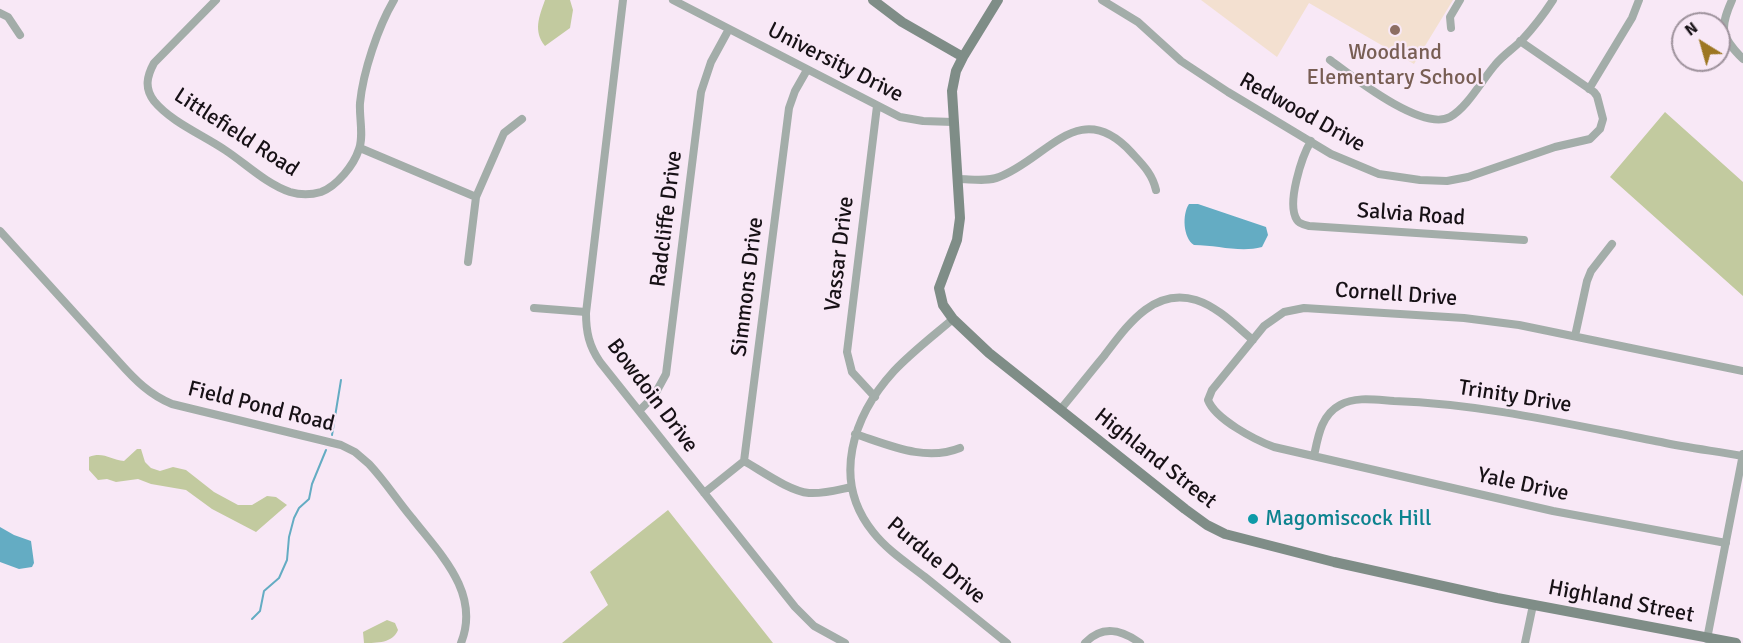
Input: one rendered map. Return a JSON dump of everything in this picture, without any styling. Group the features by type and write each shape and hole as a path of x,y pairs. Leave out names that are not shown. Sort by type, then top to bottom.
{"street":[{"name":"Littlefield Road","path":"216,0 154,63 148,75 148,88 154,101 173,117 288,192 305,195 321,192 333,185 342,178 360,148"},
{"name":"Bowdoin Drive","path":"623,0 586,312 587,333 592,350 704,494 804,616 820,630 845,643"},
{"name":"University Drive","path":"673,0 905,119 953,122"},
{"path":"874,0 902,22 963,57"},
{"name":"Highland Street","path":"998,0 963,57 953,83 953,122 960,218 958,237 939,290 942,305 953,319 989,353 1185,509 1222,533 1386,574 1533,605 1736,643"},
{"name":"Redwood Drive","path":"1102,0 1148,30 1188,66 1339,158 1379,174 1404,179 1456,180 1592,137 1600,129 1604,119 1597,96 1589,89"},
{"path":"1451,28 1450,17 1460,0"},
{"path":"1330,60 1356,80 1412,114 1434,121 1444,119 1456,112 1496,64 1520,41 1553,0"},
{"path":"1520,41 1589,89 1632,18 1639,0"},
{"path":"1732,0 1723,21 1724,34 1731,48 1743,59"},
{"path":"390,1 376,39 360,102 360,148 476,197"},
{"path":"0,13 8,17 20,35"},
{"name":"Radcliffe Drive","path":"639,411 654,396 666,374 701,92 711,62 729,28"},
{"name":"Simmons Drive","path":"744,461 789,108 799,82 807,70"},
{"name":"Vassar Drive","path":"875,397 852,372 847,352 877,106"},
{"path":"468,262 476,197 504,133 522,120"},
{"path":"958,179 998,178 1011,172 1068,133 1091,129 1108,134 1128,149 1149,172 1156,190"},
{"name":"Salvia Road","path":"1311,141 1301,161 1296,185 1294,204 1297,221 1309,226 1524,240"},
{"name":"Field Pond Road","path":"0,231 123,366 156,398 172,404 341,445 355,452 369,464 455,574 467,604 466,623 461,643"},
{"path":"1575,336 1591,271 1612,244"},
{"path":"1060,410 1131,322 1160,301 1185,298 1208,305 1253,340"},
{"path":"534,308 586,312"},
{"name":"Cornell Drive","path":"1314,456 1274,447 1253,438 1223,417 1209,404 1208,397 1264,326 1278,315 1294,309 1478,319 1575,336 1743,371"},
{"name":"Purdue Drive","path":"953,319 902,363 875,397 855,434 850,458 851,487 860,512 879,539 1007,643"},
{"name":"Trinity Drive","path":"1314,456 1320,431 1326,418 1342,404 1359,400 1420,402 1478,408 1695,449 1742,455"},
{"path":"855,434 916,452 945,453 960,448"},
{"path":"1707,639 1742,455"},
{"name":"Yale Drive","path":"1314,456 1553,511 1726,543"},
{"path":"704,494 744,461 794,489 804,492 823,493 851,487"},
{"path":"1526,643 1533,605"},
{"path":"1085,643 1094,635 1110,630 1127,634 1140,643"}],"shaded area":[{"name":"Woodland Elementary School","path":"1201,0 1453,0 1414,64 1309,3 1277,57"}],"green space":[{"path":"545,0 570,0 573,10 570,28 545,46 538,29"},
{"path":"1665,112 1743,182 1743,296 1610,177"},
{"path":"137,449 141,449 145,462 151,468 160,471 173,467 186,470 214,492 238,505 252,505 267,496 276,497 287,505 256,532 212,509 186,490 151,484 138,479 116,482 107,479 98,480 89,470 89,457 103,455 124,461"},
{"path":"668,510 773,643 562,643 608,605 590,572"},
{"path":"387,620 395,623 398,630 392,638 364,643 363,632"}],"water":[{"path":"1189,204 1198,204 1266,227 1268,235 1262,247 1254,249 1194,245 1190,242 1185,226 1185,214"},
{"path":"0,527 31,541 34,563 32,567 19,569 0,562"}],"waterway":[{"path":"332,435 341,380"},
{"path":"252,619 260,611 264,591 279,578 287,560 289,537 294,518 299,508 309,499 312,484 326,450"}],"place":[{"name":"Woodland Elementary School","path":"1395,30"},
{"name":"Magomiscock Hill","path":"1253,519"}]}
